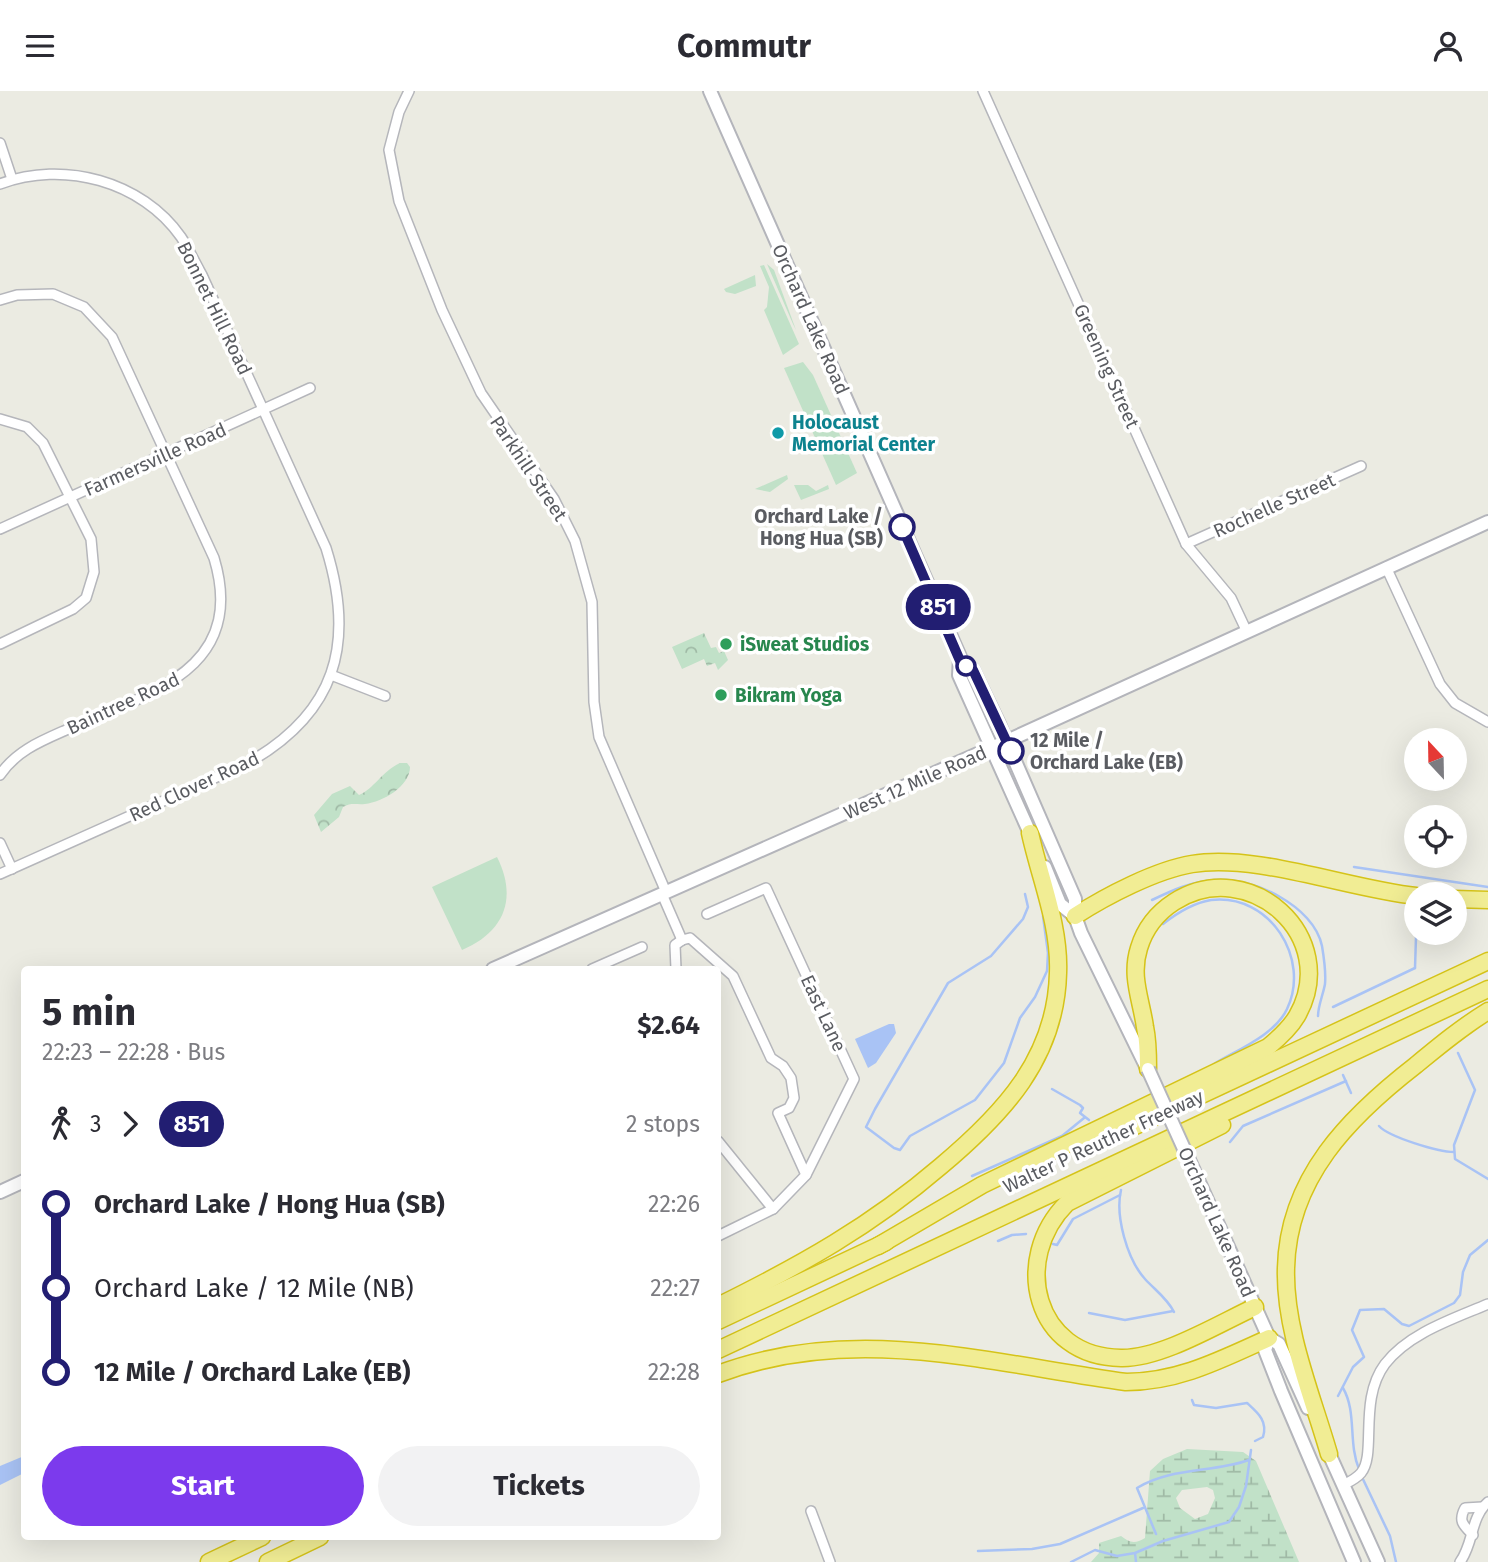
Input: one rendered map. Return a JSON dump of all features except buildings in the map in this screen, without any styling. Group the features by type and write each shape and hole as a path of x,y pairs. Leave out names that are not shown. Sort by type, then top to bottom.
{"highway":[{"path":"721,1304 817,1256 883,1214 984,1128 1023,1083 1041,1052 1052,1021 1058,974 1053,919 1030,833"},
{"path":"1074,916 1158,875 1194,864 1285,870 1382,893 1404,895"},
{"path":"878,1246 982,1185 1200,1083 1268,1047 1298,1015 1305,995 1308,965 1296,929 1269,901 1241,889 1212,887 1186,894 1164,909 1147,927 1135,969 1135,985 1145,1024 1148,1069"},
{"path":"1467,899 1488,900"},
{"name":"Walter P Reuther Freeway","path":"721,1320 1488,961"},
{"name":"Walter P Reuther Freeway","path":"721,1349 1488,989"},
{"path":"1255,1307 1147,1354 1122,1358 1100,1355 1063,1336 1045,1314 1035,1278 1038,1250 1050,1223 1078,1195 1403,1040 1466,999"},
{"path":"1331,1459 1289,1299 1286,1268 1290,1229 1309,1177 1341,1132 1394,1082 1488,1011"},
{"path":"721,1373 788,1354 850,1347 913,1350 1126,1382 1150,1382 1178,1376 1269,1338"},
{"path":"209,1562 256,1540"},
{"path":"268,1562 314,1540"}],"main road":[{"name":"Orchard Lake Road","path":"710,91 961,663 959,675 1060,904 1074,916 1148,1069 1269,1338 1279,1344 1378,1562"},
{"name":"West 12 Mile Road","path":"504,966 1488,522"},
{"name":"Orchard Lake Road","path":"961,663 973,670 1007,741 1075,899 1074,916"},
{"path":"0,1192 21,1182"},
{"name":"Orchard Lake Road","path":"1269,1338 1265,1350 1354,1562"},
{"path":"1315,1473 1316,1461 1320,1458 1331,1459"}],"street":[{"name":"Parkhill Street","path":"409,91 398,115 389,151 399,201 442,310 481,393 554,499 575,543 592,602 594,702 599,737 682,940"},
{"name":"Greening Street","path":"984,91 1186,544 1231,598 1247,632"},
{"path":"0,143 12,180"},
{"name":"Bonnet Hill Road","path":"0,184 62,173 100,180 132,194 158,212 181,237 202,275 263,410"},
{"name":"Baintree Road","path":"0,300 44,292 64,297 93,315 113,337 219,574 220,614 211,646 190,670 152,692 21,752 0,775"},
{"name":"Farmersville Road","path":"0,529 310,388"},
{"name":"Red Clover Road","path":"0,874 260,756 297,729 331,675 340,641 341,618 333,571 326,548 263,410"},
{"path":"0,419 27,427 43,443 91,539 94,572 91,587 73,609 0,644"},
{"name":"Rochelle Street","path":"1186,544 1361,466"},
{"path":"1386,567 1440,684 1455,703 1488,722"},
{"path":"331,675 385,696"},
{"path":"0,843 12,869"},
{"name":"East Lane","path":"707,914 766,888 854,1079 806,1175 773,1209 721,1235"},
{"path":"676,966 676,945 682,940 690,939 721,966"},
{"path":"599,966 642,947"},
{"path":"721,966 733,977 771,1058 783,1066 791,1078 794,1098 789,1108 778,1113 806,1175"},
{"path":"721,1145 773,1209"},
{"path":"1343,1485 1355,1479 1365,1467 1370,1398 1384,1366 1418,1336 1488,1304"},
{"path":"1473,1535 1461,1523 1461,1515 1465,1508 1485,1505"},
{"path":"1460,1562 1467,1552 1485,1505"},
{"path":"811,1511 830,1562"}],"green space":[{"path":"767,264 774,270 796,330 793,324"},
{"path":"764,265 799,344 783,355 764,310 767,307 769,287 760,266"},
{"path":"755,275 756,286 735,294 724,289"},
{"path":"803,362 813,375 857,473 836,485 784,368"},
{"path":"787,475 788,479 770,492 755,489"},
{"path":"794,485 808,485 816,491 828,485 829,489 801,500"},
{"path":"704,633 711,648 716,647 719,653 724,651 728,660 718,670 715,663 707,666 704,659 682,669 672,647"},
{"path":"400,763 407,763 410,767 401,787 380,800 343,807 339,817 321,832 314,815 332,794 350,786 359,795"},
{"path":"497,857 506,887 503,912 488,934 462,950 432,887"},
{"path":"1187,1449 1243,1452 1256,1461 1299,1562 1091,1562 1099,1553 1099,1543 1121,1536 1133,1542 1145,1538 1150,1471 1163,1459","holes":["1207,1487 1213,1490 1215,1498 1208,1514 1195,1519 1180,1508 1176,1498 1182,1490"]}],"water":[{"path":"894,1024 896,1033 876,1063 868,1068 855,1039"},
{"path":"21,1457 21,1474 0,1485 0,1466"}],"waterway":[{"path":"1354,867 1488,887"},
{"path":"1152,900 1197,883 1229,880 1263,889 1294,906 1317,932 1322,946 1325,984 1318,1016"},
{"path":"1025,894 1028,907 1023,919 991,956 948,983 875,1109 866,1127 894,1148 900,1150 910,1136 975,1100 1004,1063 1020,1018 1035,997 1047,971 1048,953 1043,916"},
{"path":"1163,924 1198,903 1211,900 1232,901 1251,907 1267,918 1280,933 1289,951 1294,970 1293,990 1287,1009 1274,1027 1265,1034 1214,1064"},
{"path":"1415,968 1416,945"},
{"path":"1333,1007 1415,968"},
{"path":"1458,1053 1475,1090 1454,1145 1455,1159 1488,1179"},
{"path":"1343,1075 1351,1093"},
{"path":"1230,1142 1243,1126 1346,1081"},
{"path":"1052,1089 1080,1105 1083,1108 1080,1113 1089,1120"},
{"path":"972,1176 1062,1136 1084,1118"},
{"path":"1379,1126 1414,1143 1454,1152"},
{"path":"1121,1190 1121,1224 1128,1249 1139,1271 1174,1312"},
{"path":"1053,1244 1057,1245 1073,1219 1120,1195"},
{"path":"998,1241 1012,1235 1026,1234"},
{"path":"1338,1396 1353,1367 1364,1357 1352,1330 1360,1310 1384,1309 1402,1324 1409,1326 1454,1303 1460,1295 1463,1272 1470,1255 1488,1240"},
{"path":"1089,1313 1125,1320 1173,1311"},
{"path":"1343,1388 1350,1407 1359,1469"},
{"path":"1192,1400 1194,1405 1216,1408 1247,1403 1258,1414 1264,1426 1263,1437 1255,1441"},
{"path":"1071,1562 1095,1550 1117,1556 1135,1553 1163,1541 1229,1522 1239,1507 1246,1486 1251,1450"},
{"path":"1156,1534 1137,1488 1150,1481 1178,1473 1249,1460"},
{"path":"1361,1475 1390,1536 1396,1562"},
{"path":"978,1551 1032,1549 1060,1544 1143,1508"},
{"path":"1135,1553 1136,1562"}],"bus line":[{"name":"851","path":"902,527 961,663 973,670 1011,751"}],"place":[{"name":"Holocaust Memorial Center","path":"778,433"},
{"name":"Orchard Lake / Hong Hua (SB)","path":"902,527"},
{"name":"iSweat Studios","path":"726,644"},
{"name":"Bikram Yoga","path":"721,695"},
{"name":"12 Mile / Orchard Lake (EB)","path":"1011,751"}]}
